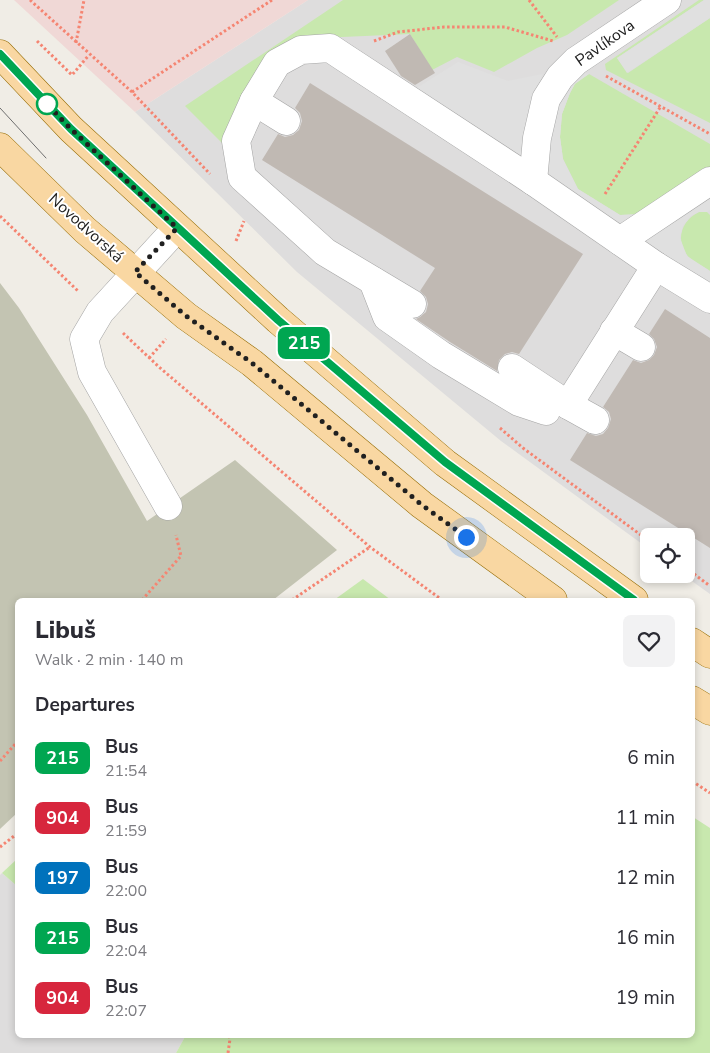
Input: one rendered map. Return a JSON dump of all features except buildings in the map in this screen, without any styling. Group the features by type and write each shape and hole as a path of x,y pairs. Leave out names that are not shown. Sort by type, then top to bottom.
{"main road":[{"path":"0,54 71,129 278,320 445,462 631,598"},
{"name":"Novodvorská","path":"0,147 85,230 186,316 252,363 422,505 550,598"},
{"path":"695,644 710,654"},
{"path":"695,702 710,711"}],"street":[{"name":"Pavlíkova","path":"533,181 537,138 546,99 560,78 576,61 667,0"},
{"path":"412,304 325,252 242,177 236,141 254,101 277,63 301,50 330,48 533,181 656,266 710,299"},
{"path":"254,101 286,121"},
{"path":"620,241 710,181"},
{"path":"168,506 92,372 84,339 100,312 177,228"},
{"path":"557,408 614,331 656,266"},
{"path":"373,281 387,317 441,355 519,402 557,408 595,420"},
{"path":"614,331 641,347"},
{"path":"512,368 557,408"}],"path":[{"path":"76,43 84,0"},
{"path":"132,92 272,0"},
{"path":"342,56 366,44 398,32 444,27 505,26 561,43"},
{"path":"37,40 72,75 89,55"},
{"path":"589,220 661,106"},
{"path":"0,216 159,367 370,548 439,598"},
{"path":"144,598 181,556 168,506"},
{"path":"295,598 370,548"},
{"path":"695,575 710,586"},
{"path":"704,582 710,577"},
{"path":"0,761 15,744"},
{"path":"695,783 710,794"},
{"path":"0,847 15,836"},
{"path":"228,1053 230,1038"}],"shaded area":[{"path":"14,0 308,0 135,112"},
{"path":"308,0 710,0 710,594 695,583 695,528 640,528 640,542 501,441 297,272 135,112"},
{"path":"704,0 710,0 710,18 627,73 617,58"},
{"path":"458,62 508,81 543,74 531,103 526,125 524,157 412,91"},
{"path":"570,68 589,74 575,84 562,114 560,137 563,159 578,189 620,215 643,214 710,169 710,210 691,216 683,226 680,238 687,256 710,271 710,284 594,220 554,185 548,171 542,144"},
{"path":"0,283 19,308 87,415 147,521 235,460 337,550 276,598 15,598 15,815 0,829"},
{"path":"2,873 15,884 15,1038 184,1038 176,1053 0,1053 0,875"}],"green space":[{"path":"343,0 619,0 567,35 537,48 494,72 457,57 432,70 410,34 342,37 309,36 223,144 185,106"},
{"path":"699,0 704,0 617,58 628,73 710,18 710,123 606,70 605,64"},
{"path":"589,74 710,144 710,169 643,214 620,215 578,189 563,159 560,137 562,114 575,83"},
{"path":"699,212 707,212 710,215 710,271 689,257 681,243 682,230 688,220"},
{"path":"363,579 388,598 337,598"},
{"path":"695,818 710,828 710,1053 176,1053 184,1038 695,1038"},
{"path":"15,861 15,884 2,873"}],"tram line":[{"path":"0,108 46,158"}],"bus line":[{"name":"215","path":"0,54 71,129 278,320 445,462 631,598"}],"route":[{"path":"47,104 45,102 71,129 177,228 135,272 186,316 252,363 422,505 466,537"}]}
